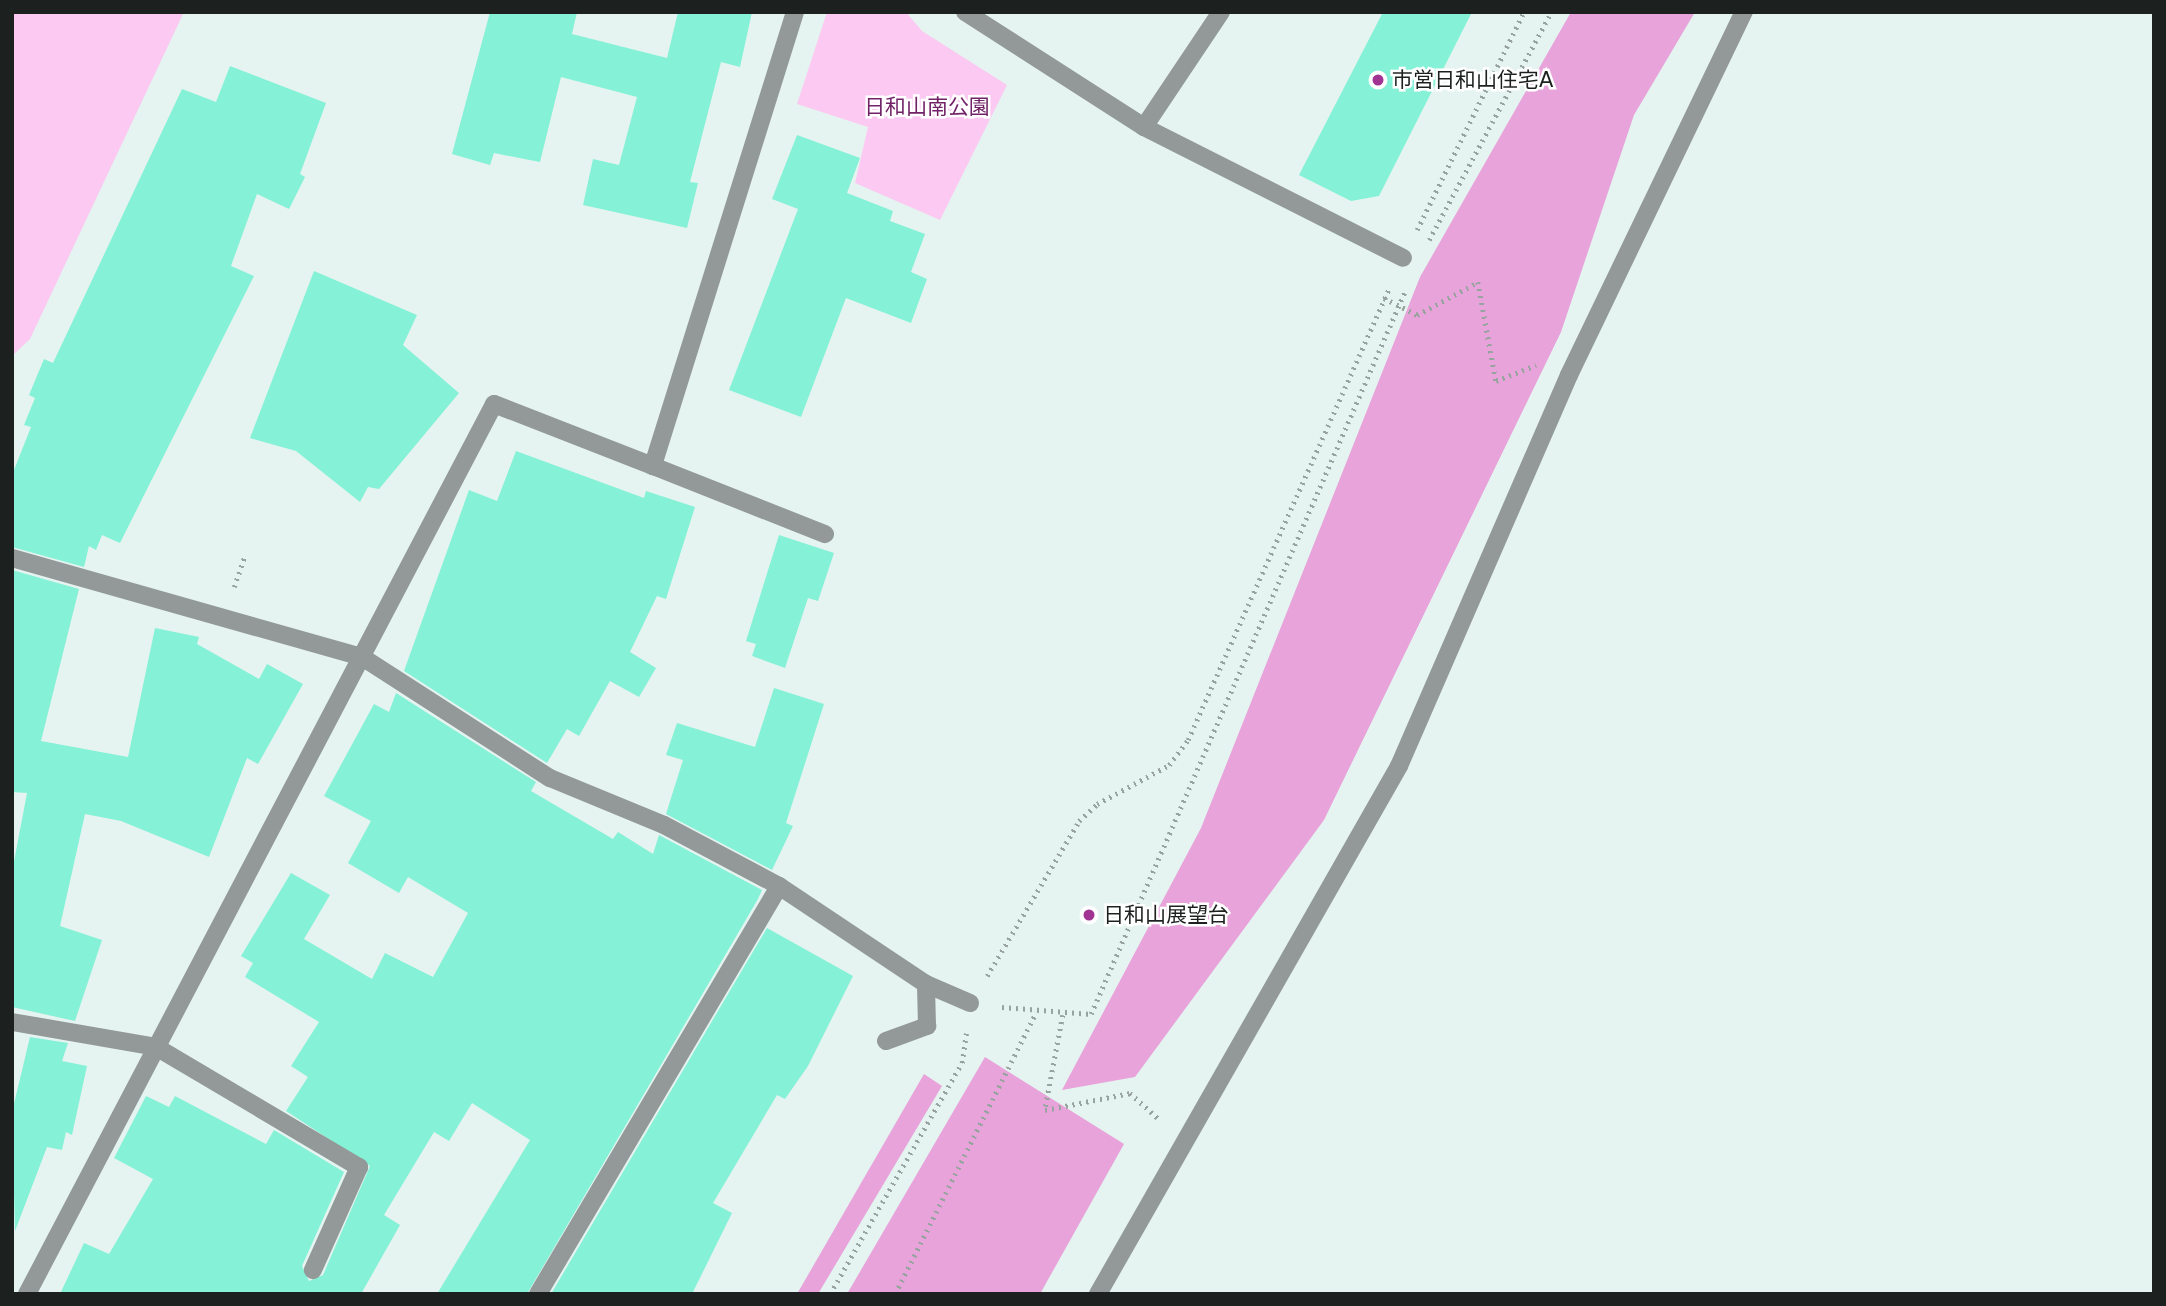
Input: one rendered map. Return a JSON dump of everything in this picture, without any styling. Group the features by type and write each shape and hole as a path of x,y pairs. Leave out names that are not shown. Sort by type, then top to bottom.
{"street":[{"path":"653,466 795,12"},
{"path":"965,12 1144,127 1403,258"},
{"path":"1144,127 1221,12"},
{"path":"1098,1294 1399,766 1569,375 1744,12"},
{"path":"27,1294 494,404 825,534"},
{"path":"12,558 362,657 550,778 664,825 779,886 926,984 970,1003"},
{"path":"538,1294 779,886"},
{"path":"886,1041 926,1026 926,984"},
{"path":"12,1022 156,1047 359,1167 313,1270"}],"path":[{"path":"830,1294 962,1063 970,1003 1079,821 1097,804 1169,765 1188,740 1384,298 1524,12"},
{"path":"1423,251 1551,12"},
{"path":"1384,298 1417,315 1478,282 1496,381 1540,363"},
{"path":"970,1003 1035,1012 1091,1014 1408,284"},
{"path":"895,1294 1035,1012"},
{"path":"1063,1014 1045,1110 1130,1093 1168,1127"}],"green space":[{"path":"12,12 184,12 30,339 12,356"},
{"name":"日和山南公園","path":"827,12 906,12 922,31 1007,85 940,220 855,183 868,127 797,104"}],"shaded area":[{"path":"1571,12 1695,12 1634,115 1561,332 1324,820 1135,1077 1062,1090 1201,828 1420,277"},
{"path":"985,1057 1124,1144 1040,1294 847,1294"},
{"path":"924,1074 942,1086 818,1294 797,1294"}],"building":[{"path":"490,12 577,12 572,34 667,58 678,12 752,12 740,67 721,62 690,182 698,183 687,228 583,205 593,159 619,165 637,97 561,77 540,162 494,153 490,165 452,154"},
{"path":"1383,12 1472,12 1379,196 1351,201 1299,175"},
{"path":"230,66 326,103 300,174 305,177 289,209 257,194 231,266 254,276 120,543 102,535 96,550 89,546 84,567 12,547 12,475 31,427 24,425 35,398 29,395 44,359 53,363 182,89 216,102"},
{"path":"797,135 860,158 847,193 893,211 890,221 925,234 911,272 927,279 911,323 846,298 801,417 729,390 798,209 772,199"},
{"path":"314,271 417,315 403,345 459,393 379,489 368,487 360,502 296,451 250,438"},
{"path":"516,451 644,498 646,491 695,507 666,599 657,596 630,652 656,668 639,697 610,681 579,736 567,729 547,763 404,671 469,490 497,501"},
{"path":"779,535 834,553 818,601 808,598 785,668 752,656 756,644 746,641"},
{"path":"12,570 79,589 41,741 128,757 155,628 199,637 197,644 259,679 267,664 303,684 258,764 247,758 209,857 121,821 85,814 60,926 102,940 75,1021 12,1007 12,872 27,793 12,792"},
{"path":"774,688 824,704 786,823 793,826 772,870 666,814 683,760 666,755 677,723 755,747"},
{"path":"396,693 536,782 531,791 613,839 618,832 653,854 659,835 762,890 758,899 527,1294 437,1294 530,1140 472,1103 449,1141 434,1132 384,1215 400,1225 361,1294 60,1294 84,1243 109,1254 153,1179 114,1158 146,1096 169,1107 175,1096 266,1144 274,1130 344,1172 302,1266 309,1281 323,1275 370,1166 286,1111 308,1077 291,1066 319,1022 245,977 253,963 241,956 291,873 330,895 304,939 372,979 385,953 433,977 468,913 408,877 399,893 348,863 371,821 324,796 374,704 389,712"},
{"path":"767,928 853,976 808,1066 785,1099 777,1095 713,1203 732,1213 692,1294 551,1294"},
{"path":"30,1037 68,1043 62,1061 87,1066 72,1135 66,1132 62,1150 47,1147 15,1231 12,1112"}],"place":[{"name":"市営日和山住宅A","path":"1378,80"},
{"name":"日和山展望台","path":"1089,915"}]}
